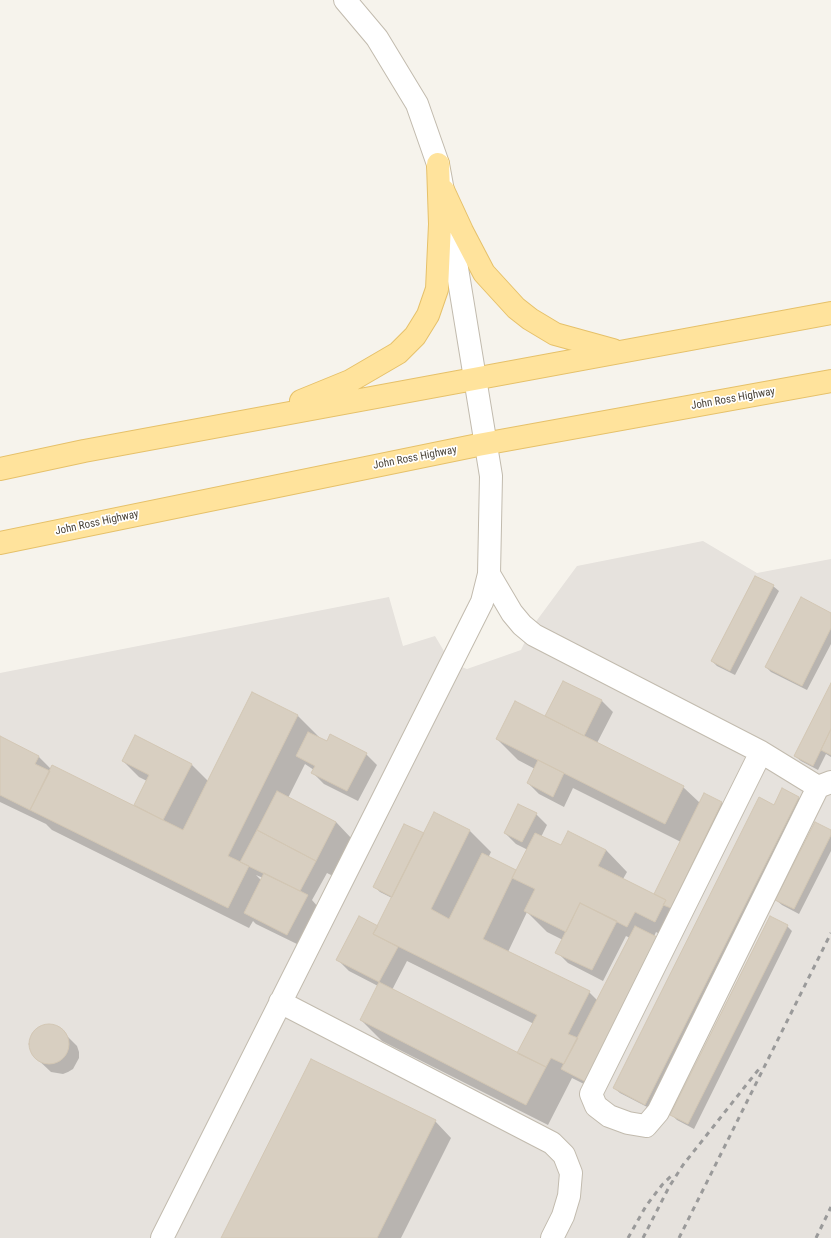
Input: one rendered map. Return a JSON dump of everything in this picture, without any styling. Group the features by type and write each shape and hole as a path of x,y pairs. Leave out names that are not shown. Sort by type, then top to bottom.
{"main road":[{"path":"258,419 350,382 398,353 415,336 428,315 437,289 440,224 438,164"},
{"path":"443,190 484,273 516,308 530,319 555,334 618,352"},
{"path":"0,469 84,451 831,313"},
{"name":"John Ross Highway","path":"0,543 486,444 831,381"}],"street":[{"path":"162,1238 482,602 489,574 491,476 438,164 417,104 377,38 345,0"},
{"path":"489,574 512,612 522,625 534,635 761,752 824,785 658,1112 646,1126 628,1123 609,1116 596,1106 591,1094 761,752"},
{"path":"280,1002 552,1143 564,1155 571,1173 569,1196 563,1216 552,1238"}],"shaded area":[{"path":"703,541 757,573 831,559 831,1238 0,1238 0,673 389,597 403,646 435,636 451,663 467,669 521,650 532,627 577,566"}],"building":[{"path":"755,576 774,585 730,671 711,661"},
{"path":"801,597 831,613 831,628 802,686 765,667"},
{"path":"563,681 602,700 584,736 545,716"},
{"path":"831,683 831,729 813,766 794,756"},
{"path":"252,692 298,715 228,856 249,866 228,908 30,810 52,765 183,830"},
{"path":"515,701 684,786 665,824 496,739"},
{"path":"831,729 831,755 821,750"},
{"path":"308,732 327,741 330,734 367,753 347,791 311,773 315,766 296,756"},
{"path":"135,735 192,764 163,820 134,805 149,775 122,761"},
{"path":"0,736 39,756 35,764 50,771 30,810 0,795"},
{"path":"538,760 564,773 553,797 527,783"},
{"path":"782,788 799,797 645,1105 613,1088 759,797 774,805"},
{"path":"277,791 336,822 316,861 257,830"},
{"path":"704,793 722,802 671,908 663,905 666,900 654,894"},
{"path":"518,804 537,813 522,842 504,833"},
{"path":"434,812 470,830 431,909 449,919 482,853 516,870 483,939 590,991 568,1034 578,1038 564,1064 551,1058 546,1067 517,1053 537,1015 373,934"},
{"path":"815,822 831,830 831,835 794,909 775,900"},
{"path":"404,824 424,833 392,897 373,887"},
{"path":"257,830 316,861 300,891 240,862"},
{"path":"568,831 606,850 598,866 666,900 655,922 635,912 627,927 580,903 566,932 524,911 535,889 512,878 535,833 561,845"},
{"path":"264,873 308,895 287,935 244,913"},
{"path":"580,903 617,921 592,970 555,953"},
{"path":"359,916 378,926 373,934 398,947 379,982 336,960"},
{"path":"770,916 788,925 688,1124 670,1115"},
{"path":"635,926 659,938 586,1082 561,1069"},
{"path":"379,982 546,1067 526,1105 360,1020"},
{"path":"49,1024 63,1030 69,1044 63,1058 49,1064 35,1058 29,1044 35,1030"},
{"path":"311,1059 436,1120 377,1238 221,1238"}],"railway":[{"path":"679,1238 831,933"},
{"path":"643,1238 669,1187 683,1165 759,1069"},
{"path":"628,1238 646,1206 662,1185 674,1173"},
{"path":"816,1238 831,1207"}]}
